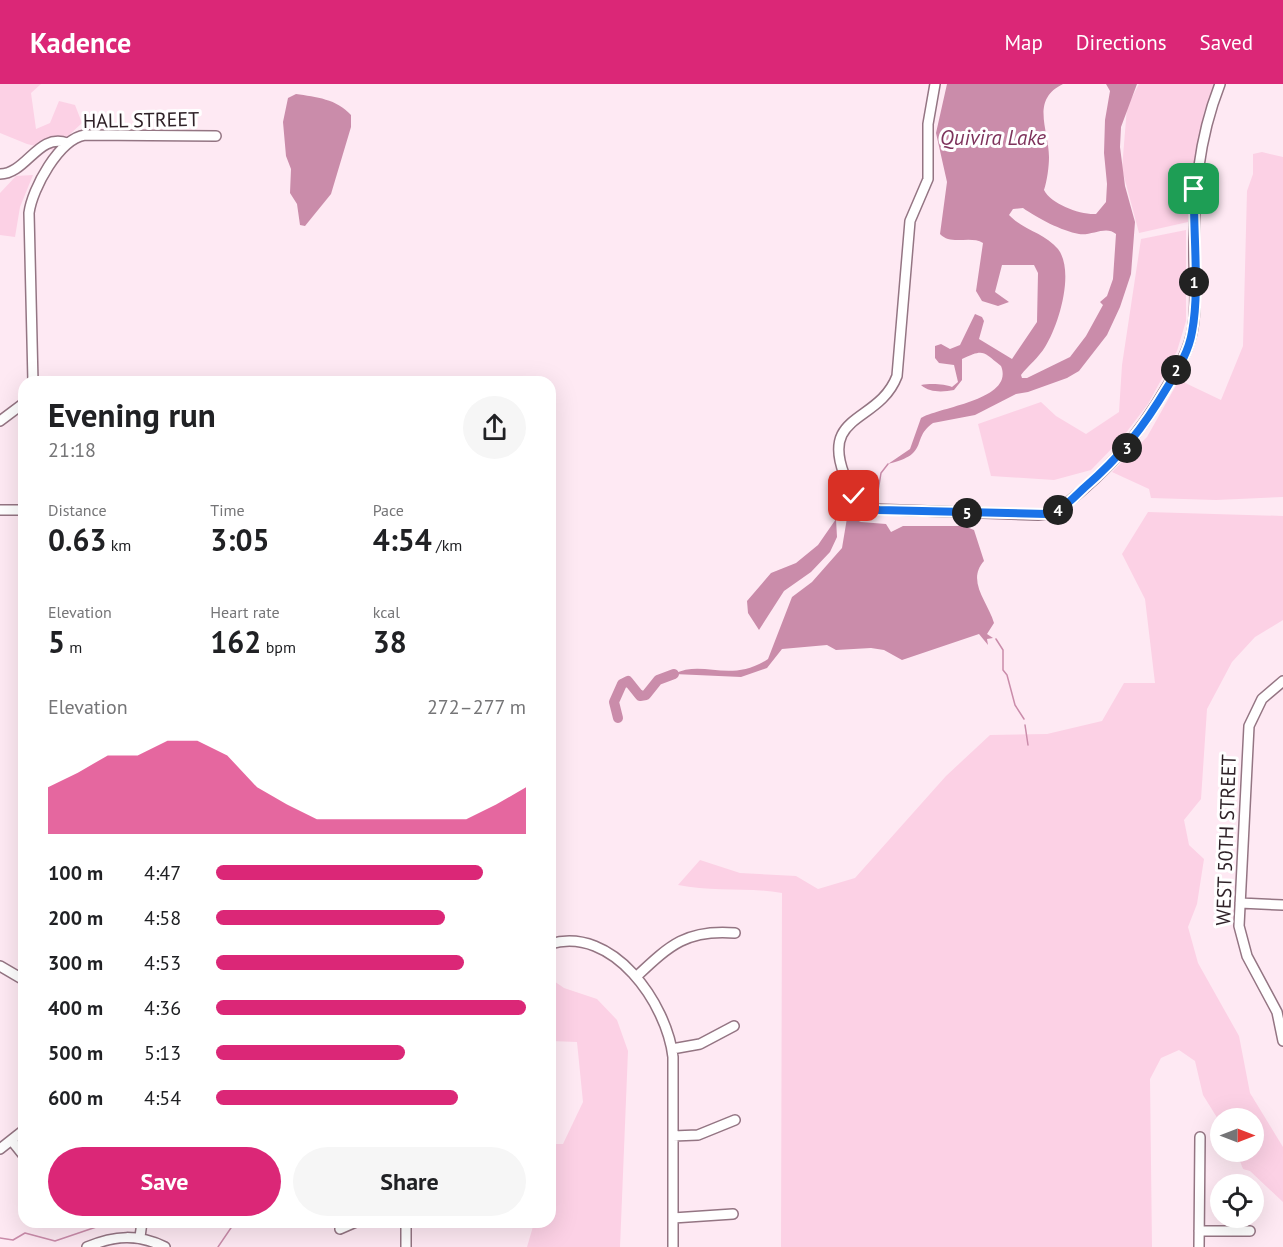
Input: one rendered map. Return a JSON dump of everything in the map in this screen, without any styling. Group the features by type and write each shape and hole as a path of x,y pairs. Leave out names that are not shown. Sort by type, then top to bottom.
{"street":[{"path":"935,84 928,124 928,179 910,221 897,376 888,394 846,427 840,435 837,455 854,496 872,509 1038,515 1053,513 1061,508 1126,449 1146,423 1171,381 1192,335 1195,310 1195,180 1202,136 1220,84"},
{"name":"HALL STREET","path":"33,376 30,207 42,178 67,143 85,135 216,136"},
{"name":"HALL STREET","path":"0,174 15,170 46,144 58,141 67,143"},
{"path":"0,421 18,408"},
{"path":"0,510 18,510"},
{"name":"WEST 50TH STREET","path":"1283,681 1262,699 1248,726 1239,926 1243,947 1274,1004 1283,1041"},
{"path":"1240,903 1283,905"},
{"path":"637,976 673,944 690,935 711,931 735,933"},
{"path":"556,942 582,943 610,954 637,976 649,990 662,1015 672,1049 673,1247"},
{"path":"0,966 18,976"},
{"path":"672,1049 700,1044 735,1026"},
{"path":"674,1136 698,1135 735,1120"},
{"path":"0,1149 18,1136"},
{"path":"1198,1247 1200,1137"},
{"path":"12,1141 18,1148"},
{"path":"673,1218 733,1214"},
{"path":"140,1237 141,1228"},
{"path":"406,1228 406,1247"},
{"path":"1198,1231 1250,1231"},
{"path":"87,1247 121,1237 140,1237 165,1247"}],"shaded area":[{"path":"0,84 41,84 31,93 36,129 50,123 59,101 75,105 82,123 53,150 27,144 0,133"},
{"path":"1139,84 1216,84 1204,112 1188,222 1139,233 1122,169 1127,107"},
{"path":"1262,152 1283,157 1283,497 1216,500 1151,498 1149,489 1112,472 1147,437 1179,380 1221,400 1243,346 1247,191 1253,174 1253,154"},
{"path":"33,175 20,207 15,237 0,235 0,193 16,176"},
{"path":"1186,230 1186,321 1177,351 1148,404 1122,438 1091,470 1054,480 991,476 978,424 1041,402 1056,416 1086,434 1119,412 1122,365 1141,239"},
{"path":"1148,512 1283,516 1283,620 1255,637 1232,662 1207,709 1201,799 1184,820 1189,845 1204,859 1197,904 1188,927 1198,963 1239,1036 1250,1093 1259,1108 1211,1108 1203,1095 1195,1061 1179,1050 1161,1058 1150,1079 1152,1247 781,1247 782,893 678,885 700,860 740,873 796,876 818,889 855,878 946,776 990,735 1047,734 1102,721 1124,683 1155,683 1145,599 1122,554"},
{"path":"556,982 564,988 597,999 617,1020 628,1051 620,1247 527,1247 533,1228 556,1228 556,1144 563,1144 583,1102 577,1042 556,1041"},
{"path":"1264,1116 1283,1147 1283,1202 1264,1184 1264,1174 1253,1174 1243,1169 1240,1162 1264,1162"}],"water":[{"name":"Quivira Lake","path":"947,84 1063,84 1047,98 1044,107 1049,157 1044,190 1053,200 1067,208 1082,213 1096,214 1106,202 1105,120 1110,91 1106,84 1137,84 1121,127 1120,147 1125,186 1135,222 1131,274 1120,307 1107,335 1079,371 1067,378 1016,394 975,415 933,423 926,429 910,456 888,464 910,449 921,418 973,401 997,387 1002,378 1001,366 983,353 979,353 962,359 962,380 954,390 932,391 921,385 938,384 952,387 958,382 954,365 939,363 935,358 935,346 941,344 950,349 960,345 975,314 982,317 984,321 979,339 1012,359 1037,322 1038,273 1034,265 1002,265 995,292 1009,302 998,306 982,301 976,291 983,243 944,238 940,234 947,182 936,133","holes":["1023,208 1050,224 1079,234 1108,230 1116,234 1113,279 1107,296 1100,302 1103,305 1086,336 1070,357 1027,378 1022,378 1021,375 1043,351 1050,337 1060,312 1065,284 1063,259 1058,249 1047,239 1009,215 1013,209"]},
{"path":"296,94 333,102 351,115 351,127 331,194 305,226 300,225 297,204 290,193 291,169 286,156 283,122 288,98"},
{"path":"849,517 861,522 886,524 891,532 903,526 964,526 974,530 984,561 977,576 978,584 994,623 987,634 993,638 987,639 988,645 979,634 902,660 884,650 871,648 836,650 827,645 782,649 767,668 741,677 674,674 696,669 741,670 768,659 792,597 812,582 842,548"},
{"path":"836,519 837,537 830,552 811,572 784,591 759,630 748,613 747,601 771,573 796,563 818,545"}],"waterway":[{"path":"877,497 881,473 888,464"},
{"path":"996,639 1003,650 1003,670 1007,675 1015,705 1024,719"},
{"path":"618,718 614,702 622,684 628,681 640,696 646,695 658,680 674,674"},
{"path":"1025,725 1028,745"},
{"path":"0,1238 13,1240 25,1233 55,1241 93,1228"},
{"path":"218,1247 231,1228"}],"route":[{"path":"854,496 865,506 879,510 1038,515 1053,513 1061,508 1106,469 1126,449 1146,423 1184,357 1192,335 1195,310 1194,189"}]}
